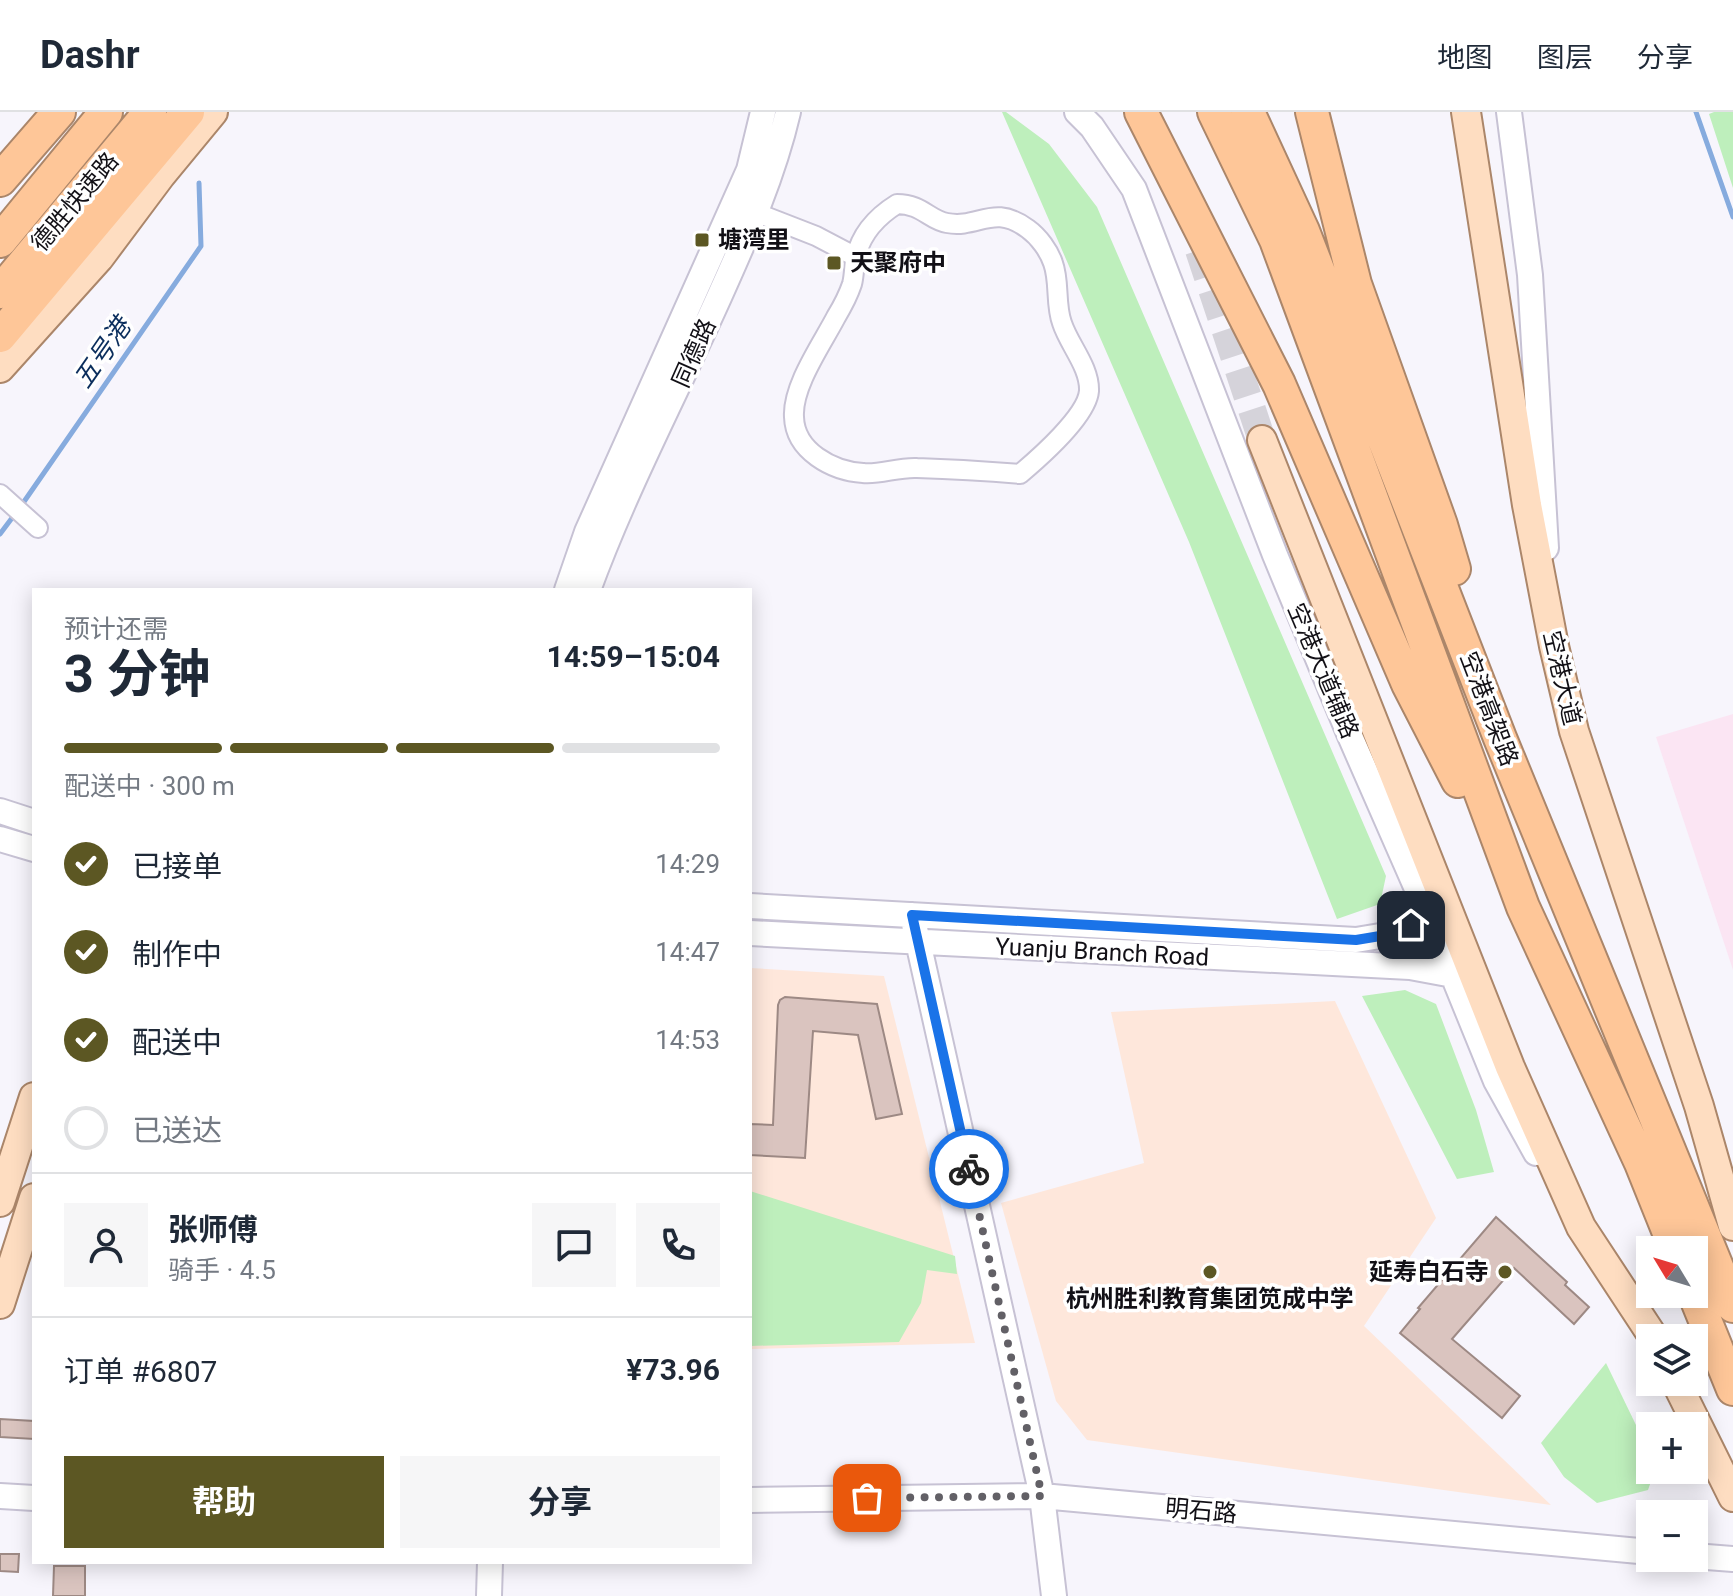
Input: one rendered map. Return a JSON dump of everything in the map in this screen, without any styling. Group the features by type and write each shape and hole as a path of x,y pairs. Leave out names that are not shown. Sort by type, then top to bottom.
{"highway":[{"path":"0,180 59,112"},
{"name":"德胜快速路","path":"0,241 106,112"},
{"name":"德胜快速路","path":"0,292 150,112"},
{"path":"0,336 188,112"},
{"path":"1141,112 1279,384 1408,684 1523,907"},
{"name":"空港高架路","path":"1214,112 1276,240 1523,907 1733,1306"},
{"name":"空港高架路","path":"1248,112 1303,231 1500,738 1656,1158 1673,1236"},
{"path":"1312,112 1355,284 1441,525 1500,738"},
{"path":"1700,1308 1733,1389"}],"main road":[{"path":"0,368 99,258 213,112"},
{"name":"空港大道","path":"1466,112 1527,505 1574,731 1699,1106 1733,1226"},
{"path":"1262,440 1510,1067 1581,1227 1645,1324"},
{"path":"0,1202 32,1103"},
{"path":"0,1304 32,1204"},
{"path":"1683,1396 1733,1497"}],"street":[{"name":"同德路","path":"568,588 587,532 749,170 763,112"},
{"name":"同德路","path":"589,588 609,532 757,213 788,112"},
{"name":"空港大道辅路","path":"1077,112 1092,127 1134,189 1275,555 1496,1081 1581,1227"},
{"path":"1509,112 1530,275 1554,646"},
{"path":"897,204 909,204 945,223 962,223 993,216 1012,219 1030,230 1045,247 1054,265 1056,302 1062,324 1085,371 1089,390 1085,404 1055,443 1020,474 913,467 864,474 816,458 800,439 793,417 801,384 853,281 856,257 865,235 878,216 897,204"},
{"path":"757,213 816,236 856,257"},
{"path":"5,498 32,523"},
{"path":"0,811 32,821"},
{"path":"0,839 32,848"},
{"name":"Yuanju Branch Road","path":"752,906 1356,940 1386,935 1428,914"},
{"path":"912,915 1042,1496 1054,1596"},
{"name":"Yuanju Branch Road","path":"752,933 1410,967 1453,975"},
{"path":"0,1496 32,1498"},
{"name":"明石路","path":"752,1500 1042,1496 1636,1551"},
{"path":"1708,1557 1733,1559"},
{"path":"489,1596 490,1564"}],"shaded area":[{"path":"1733,714 1733,970 1656,737"},
{"path":"752,968 884,976 975,1343 752,1349"},
{"name":"杭州胜利教育集团笕成中学","path":"1335,1001 1436,1218 1364,1326 1551,1505 1087,1440 1056,1401 1001,1203 1144,1163 1111,1012"}],"green space":[{"path":"1002,112 1049,144 1097,207 1386,876 1380,904 1337,919 1189,542"},
{"path":"1733,112 1733,188 1709,114"},
{"path":"1405,990 1436,1004 1476,1110 1494,1172 1457,1179 1362,996"},
{"path":"752,1192 955,1256 957,1274 927,1270 921,1303 899,1342 752,1346"},
{"path":"1606,1363 1636,1425 1636,1484 1650,1484 1648,1490 1597,1503 1564,1477 1541,1443"}],"building":[{"path":"785,997 877,1004 902,1114 876,1119 858,1035 813,1031 805,1158 752,1155 752,1124 773,1125 780,1000"},
{"path":"1496,1217 1567,1282 1565,1285 1589,1307 1574,1324 1514,1268 1452,1339 1520,1396 1502,1418 1400,1333"},
{"path":"0,1419 32,1421 32,1439 0,1437"},
{"path":"0,1554 19,1554 18,1572 0,1571"},
{"path":"54,1566 85,1566 85,1596 53,1596"}],"waterway":[{"path":"1696,112 1733,217"},
{"name":"五号港","path":"21,506 201,246 199,183"},
{"name":"五号港","path":"0,534 15,514"}],"tunnel":[{"path":"1199,250 1262,440"}],"way so far":[{"path":"867,1498 1042,1496 969,1169"}],"place":[{"name":"塘湾里","path":"702,240"},
{"name":"天聚府中","path":"834,263"},
{"name":"杭州胜利教育集团笕成中学","path":"1210,1272"},
{"name":"延寿白石寺","path":"1505,1272"}],"route":[{"path":"969,1169 912,915 1356,940 1386,935 1411,925"}]}
